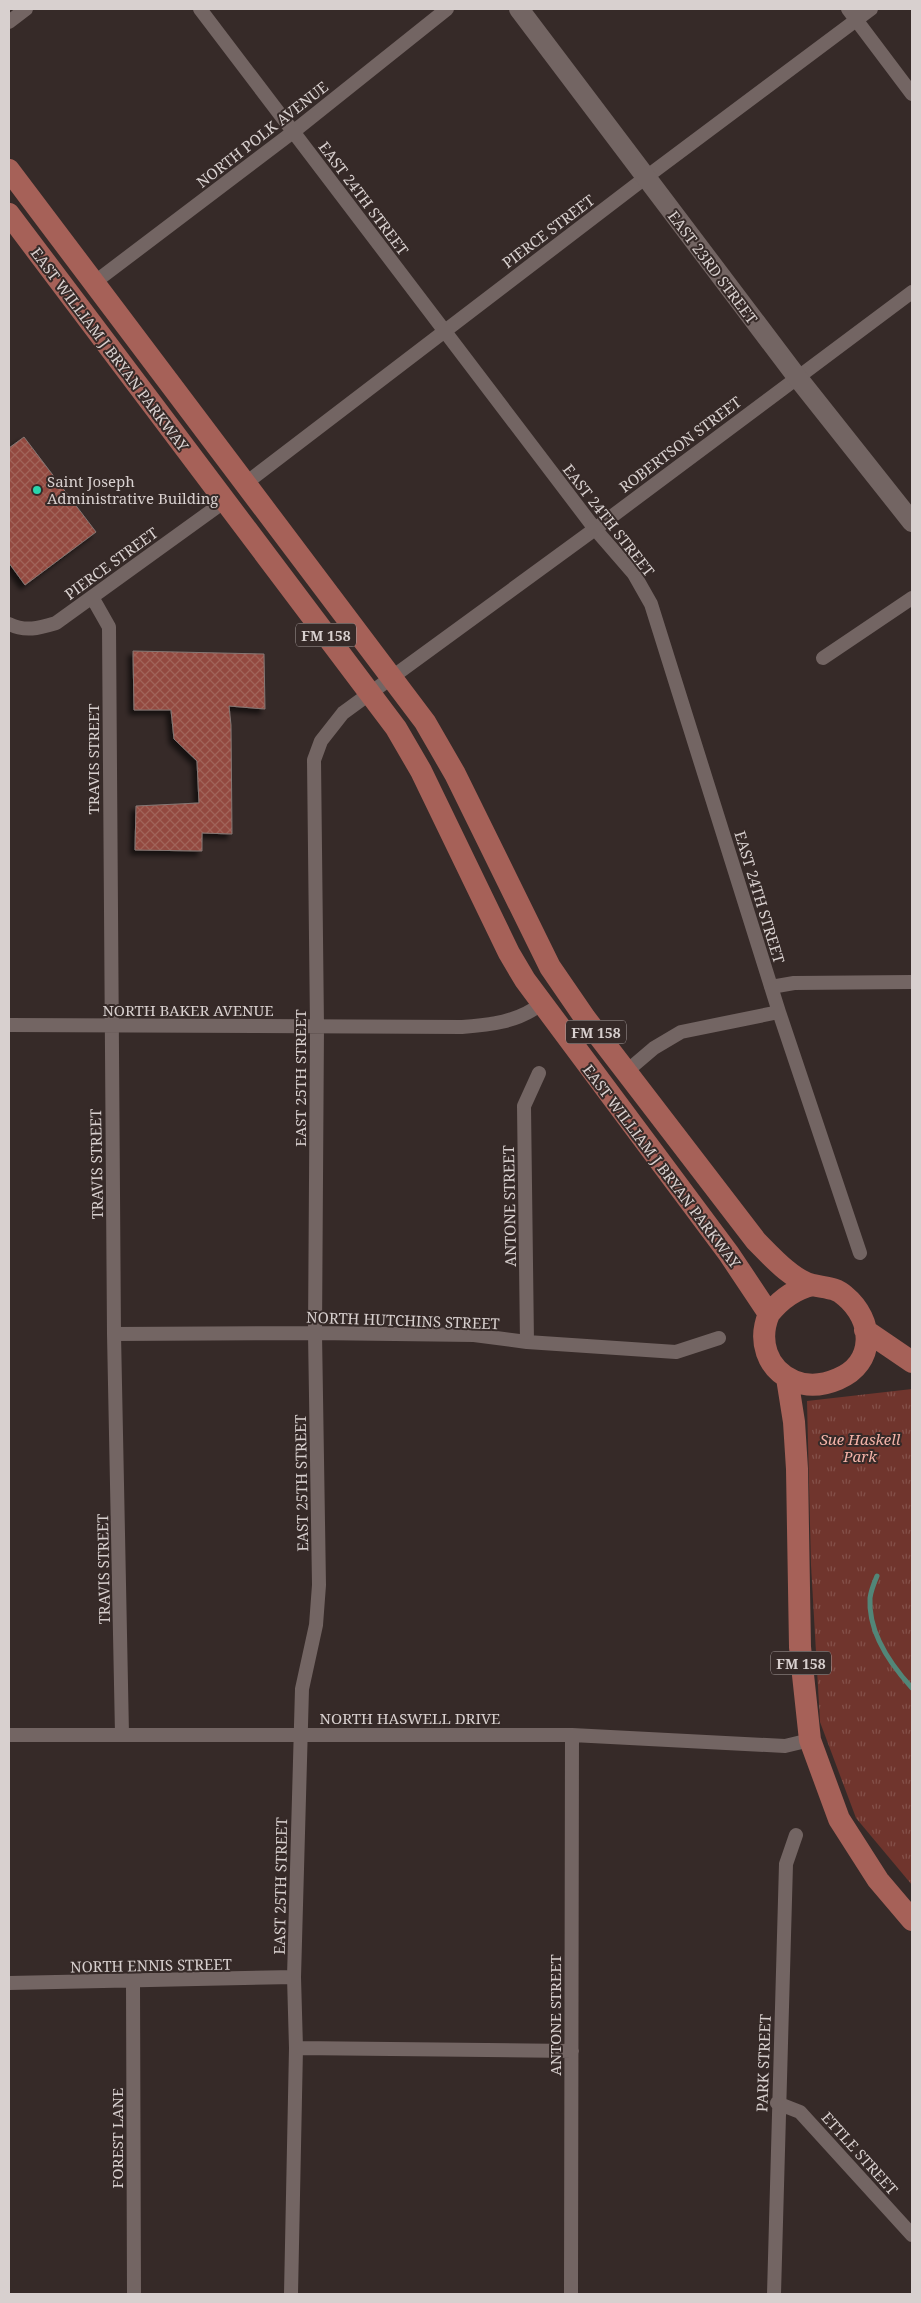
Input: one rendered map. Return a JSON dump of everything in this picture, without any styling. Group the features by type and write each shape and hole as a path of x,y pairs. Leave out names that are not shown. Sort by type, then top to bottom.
{"main road":[{"name":"EAST WILLIAM J BRYAN PARKWAY","path":"9,170 393,677 440,746 550,967 756,1241 788,1271 813,1285 830,1287 847,1297 860,1312 865,1330"},
{"name":"EAST WILLIAM J BRYAN PARKWAY","path":"9,214 371,693 410,750 509,953 541,1004 729,1254 769,1314"},
{"path":"813,1285 792,1292 780,1301 769,1314 763,1332 765,1351 774,1366 787,1378 813,1385 832,1382 843,1377 862,1360 866,1346 865,1330"},
{"path":"865,1330 912,1362"},
{"name":"FM 158","path":"787,1378 794,1422 797,1469 800,1647 810,1740 839,1819 878,1880 912,1920"}],"street":[{"path":"9,22 26,9"},
{"name":"EAST 24TH STREET","path":"200,9 595,529 634,574 651,604 779,1012 860,1254"},
{"name":"NORTH POLK AVENUE","path":"95,282 293,132 447,9"},
{"name":"EAST 23RD STREET","path":"520,9 645,178 797,377 912,522"},
{"path":"848,9 912,94"},
{"name":"PIERCE STREET","path":"246,483 645,178 871,9"},
{"name":"ROBERTSON STREET","path":"371,693 595,529 912,292"},
{"name":"PIERCE STREET","path":"9,624 20,629 35,629 56,623 225,500"},
{"name":"TRAVIS STREET","path":"92,597 109,627 114,1334 122,1734"},
{"path":"823,658 912,598"},
{"name":"EAST 25TH STREET","path":"291,2294 296,2048 294,1977 299,1755 302,1734 302,1689 316,1625 319,1585 314,760 321,741 330,727 343,713 371,693"},
{"path":"771,987 794,983 912,982"},
{"name":"NORTH BAKER AVENUE","path":"9,1025 462,1027 501,1024 533,1010 541,1004"},
{"path":"627,1071 654,1048 681,1032 779,1012"},
{"name":"ANTONE STREET","path":"527,1342 524,1106 539,1073"},
{"name":"NORTH HUTCHINS STREET","path":"114,1334 316,1333 474,1335 527,1342 676,1352 719,1338"},
{"name":"NORTH HASWELL DRIVE","path":"9,1735 572,1735 785,1746 810,1740"},
{"name":"ANTONE STREET","path":"571,2294 572,1735"},
{"name":"PARK STREET","path":"774,2294 777,2103 786,1864 796,1835"},
{"name":"NORTH ENNIS STREET","path":"9,1983 133,1982 294,1977"},
{"name":"FOREST LANE","path":"133,1982 134,2294"},
{"path":"296,2048 572,2051"},
{"name":"ETTLE STREET","path":"777,2103 800,2112 912,2235"}],"green space":[{"name":"Sue Haskell Park","path":"912,1389 912,1885 856,1818 820,1722 811,1565 807,1401"}],"building":[{"name":"Saint Joseph Administrative Building","path":"24,437 96,532 25,585 9,563 9,448"},
{"path":"133,651 264,654 265,709 229,706 231,725 232,834 202,833 202,851 135,850 136,806 199,803 197,761 174,739 171,710 134,710"}],"waterway":[{"path":"877,1576 870,1598 873,1623 889,1658 912,1688"}],"place":[{"name":"Saint Joseph Administrative Building","path":"37,490"}]}
